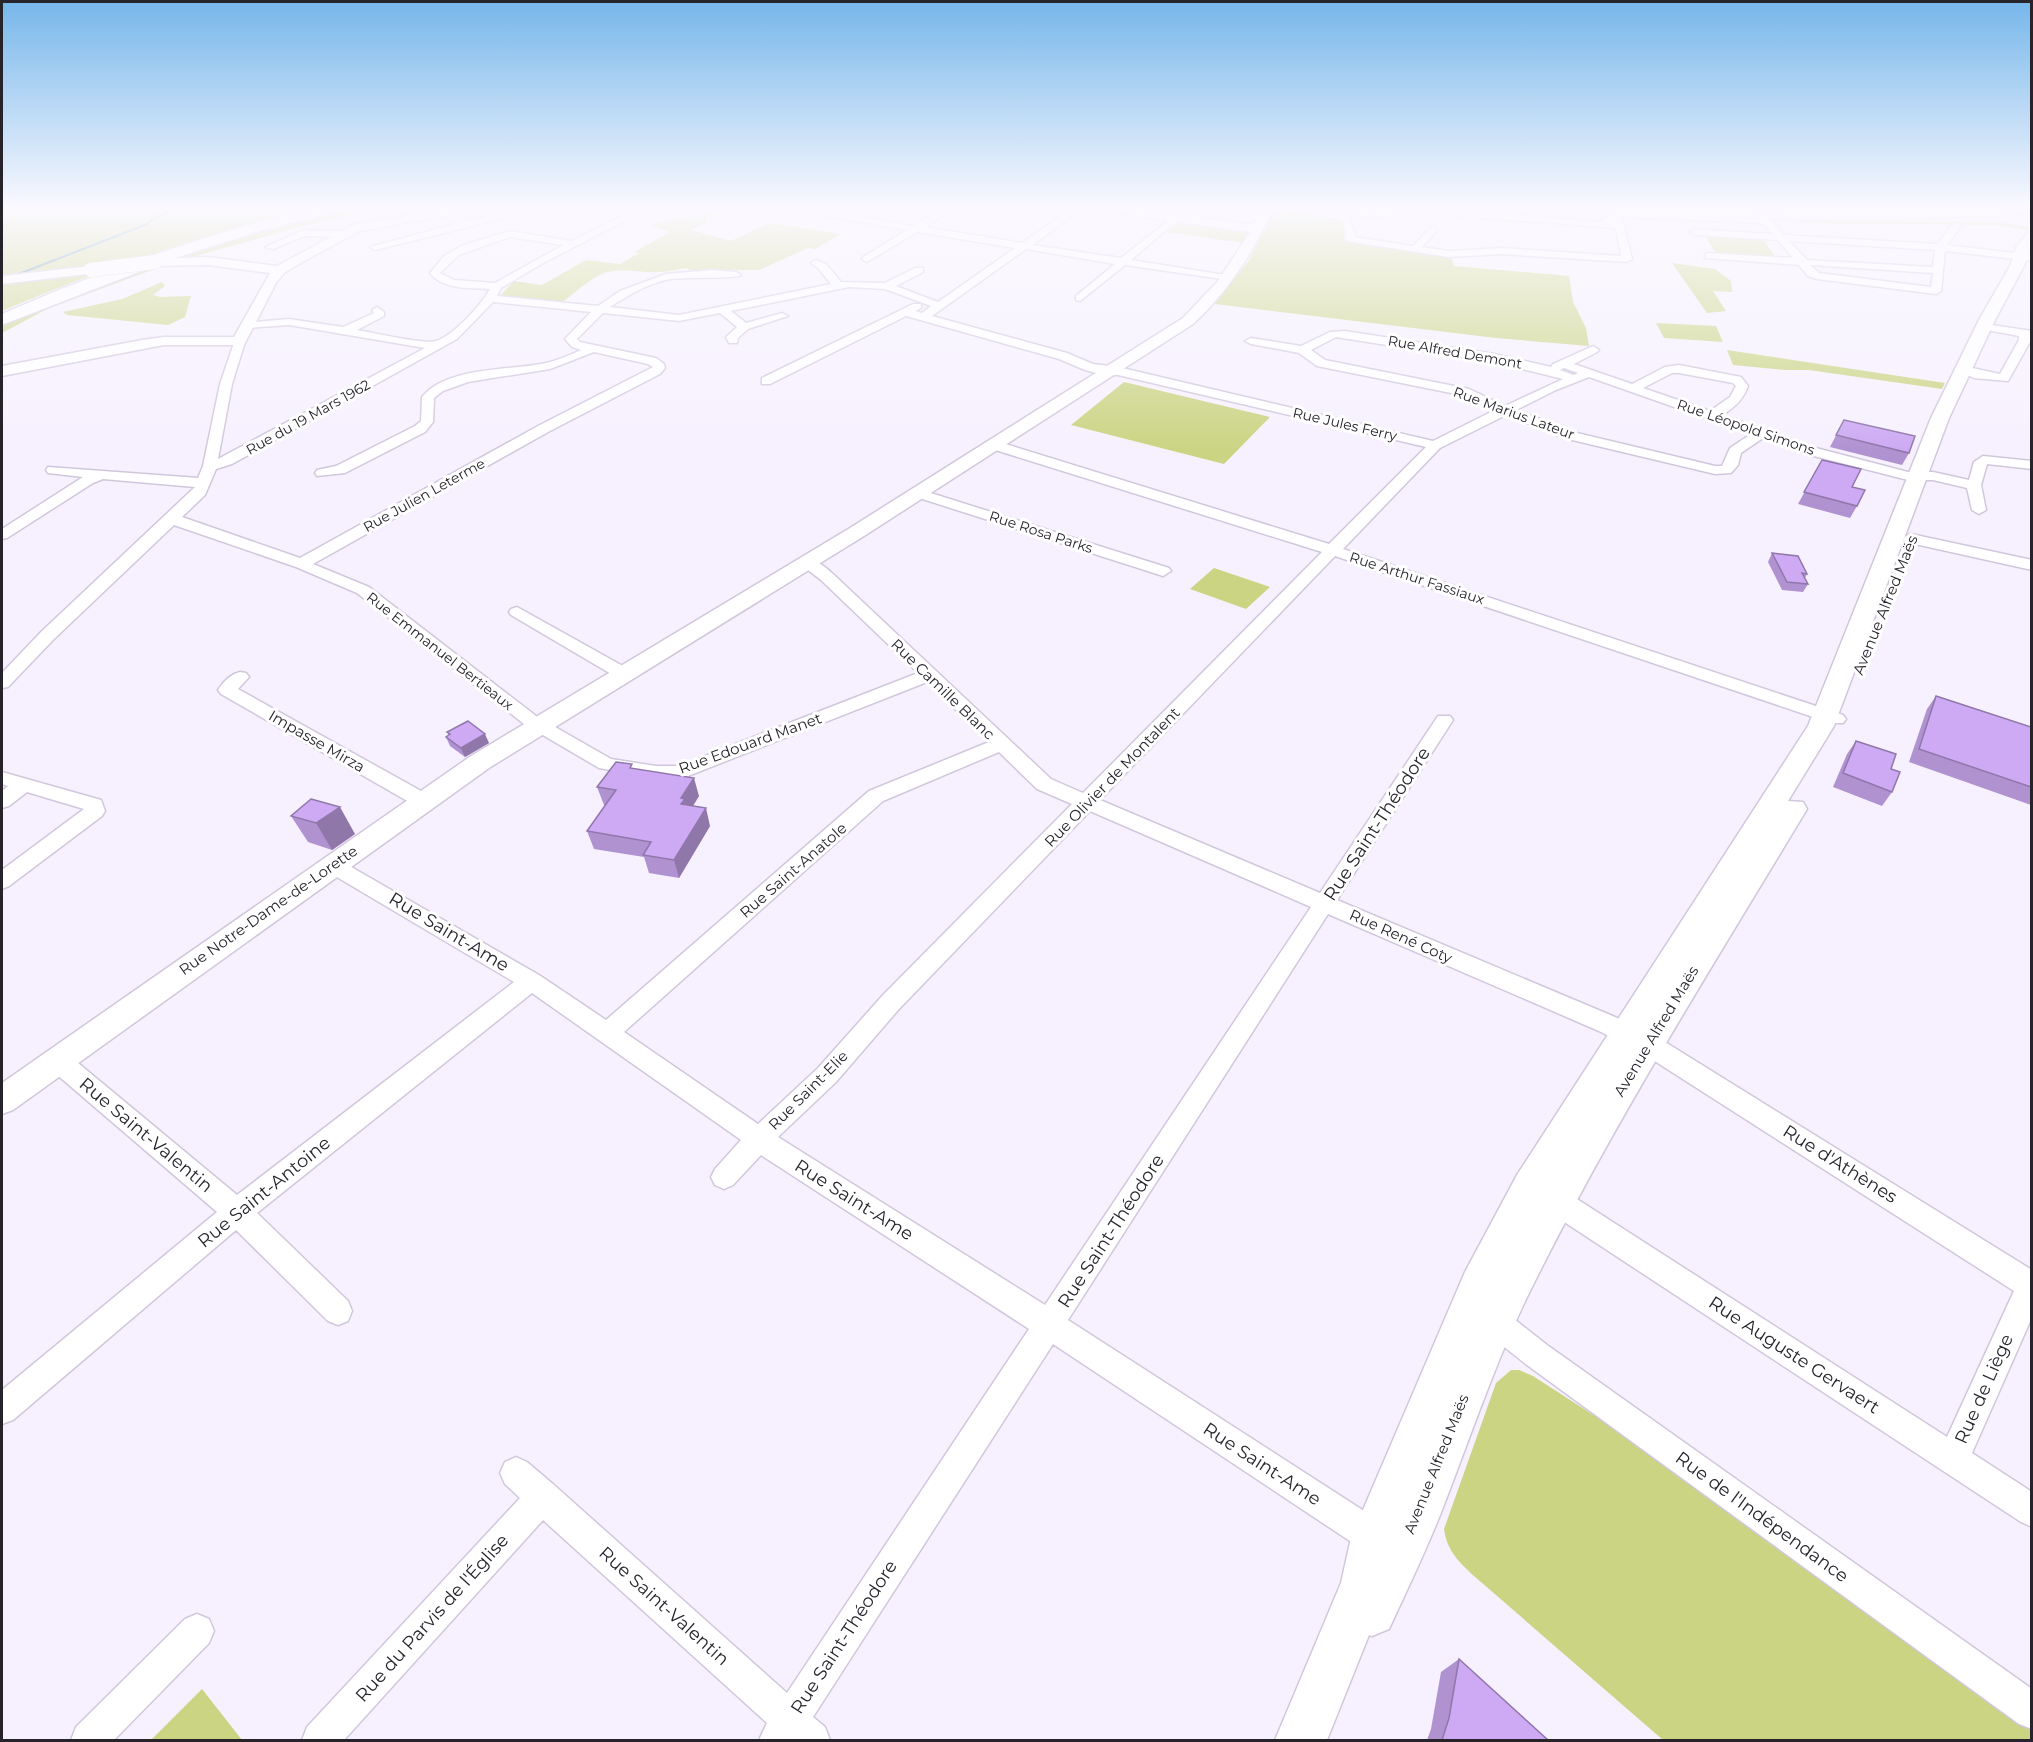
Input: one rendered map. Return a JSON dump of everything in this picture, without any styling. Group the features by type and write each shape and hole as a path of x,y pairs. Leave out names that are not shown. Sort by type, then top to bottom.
{"highway":[{"path":"2,314 62,288"},
{"path":"2,320 75,288"}],"main road":[{"name":"Avenue Alfred Maës","path":"1831,717 1831,704 1849,649 1925,476 1954,418 1965,376 2016,288"},
{"name":"Avenue Alfred Maës","path":"1301,1740 1365,1584 1388,1545 1494,1321 1637,1038 1730,868 1764,820 1821,726 1831,717 1856,681 1930,492 1925,476"},
{"name":"Avenue Alfred Maës","path":"1324,1740 1332,1707 1370,1614 1376,1605 1388,1545 1430,1401 1496,1251 1530,1187 1637,1038"}],"street":[{"path":"2,683 47,636 195,498 205,482 210,466 226,384 239,342 271,288"},
{"name":"Rue du 19 Mars 1962","path":"210,466 226,461 436,346 460,331 490,299 496,288"},
{"path":"592,349 576,345 571,339 600,310 632,288"},
{"path":"490,299 679,318 827,288"},
{"path":"893,288 939,305"},
{"path":"923,317 964,288"},
{"path":"1080,298 1092,288"},
{"name":"Rue Notre-Dame-de-Lorette","path":"2,1100 423,801 538,726 807,563 1113,371 1198,313 1217,288"},
{"path":"1915,288 1936,291 1936,288"},
{"path":"766,381 926,302"},
{"path":"346,330 380,314 377,310"},
{"path":"723,310 744,327"},
{"name":"Rue Jules Ferry","path":"906,312 1063,356 1089,367 1435,445"},
{"path":"733,341 732,337 744,327 782,316"},
{"path":"248,325 289,322 436,346"},
{"path":"1965,376 2004,378 2028,333 1991,328"},
{"name":"Rue Alfred Demont","path":"1303,350 1334,334 1345,334 1557,367 1583,384 1648,408 1668,410 1686,406"},
{"path":"2,371 164,341 239,342"},
{"name":"Rue Marius Lateur","path":"1251,341 1303,350 1321,363 1465,392 1504,410 1573,436 1715,470 1726,470 1731,465 1735,451 1762,433"},
{"path":"322,473 340,470 420,429 427,422 428,397 444,385 468,378 552,366 592,349"},
{"name":"Rue Julien Leterme","path":"301,564 547,427 659,368 658,364 652,361 592,349"},
{"path":"1557,367 1593,350"},
{"name":"Rue Léopold Simons","path":"1557,367 1590,373 1811,451 1974,485"},
{"path":"1633,388 1669,370 1679,369 1737,380 1742,386 1740,394 1732,403 1712,416"},
{"path":"1332,550 1435,445 1504,410 1573,378 1590,373"},
{"name":"Rue Arthur Fassiaux","path":"994,445 1332,550 1831,717"},
{"path":"1979,510 1974,485 1981,462 1988,459 2031,465"},
{"path":"53,470 193,483 205,482"},
{"path":"2,535 88,480 102,475"},
{"name":"Rue Rosa Parks","path":"918,493 1163,571"},
{"name":"Rue Emmanuel Bertieaux","path":"171,520 183,521 301,564 363,590 538,726"},
{"path":"1911,539 2031,565"},
{"name":"Rue Olivier de Montalent","path":"891,1002 1332,550"},
{"name":"Rue Camille Blanc","path":"807,563 816,567 1044,784 1087,802"},
{"path":"517,612 624,674"},
{"name":"Rue Edouard Manet","path":"538,726 606,764 656,772 681,772 929,675"},
{"name":"Impasse Mirza","path":"240,677 227,690 423,801"},
{"name":"Rue Saint-Théodore","path":"792,1734 1050,1325 1444,720"},
{"name":"Rue Saint-Anatole","path":"608,1032 876,796 1000,744"},
{"path":"2,778 93,805 95,810 2,881"},
{"path":"2,801 24,784"},
{"name":"Rue René Coty","path":"1087,802 1637,1038"},
{"name":"Rue Saint-Ame","path":"332,865 531,981 800,1166 1388,1545"},
{"name":"Rue Saint-Antoine","path":"2,1409 237,1212 531,981"},
{"name":"Rue Saint-Elie","path":"724,1177 760,1138 826,1076 891,1002"},
{"name":"Rue d'Athènes","path":"1637,1038 2031,1286"},
{"name":"Rue Saint-Valentin","path":"57,1060 237,1212 338,1311"},
{"name":"Rue Auguste Gervaert","path":"1556,1201 2031,1511"},
{"name":"Rue de Liège","path":"1953,1459 2031,1286"},
{"name":"Rue de l'Indépendance","path":"1494,1321 1547,1362 2031,1712"},
{"name":"Rue Saint-Valentin","path":"516,1473 543,1496 792,1734"},
{"name":"Rue du Parvis de l'Église","path":"320,1740 543,1496"},
{"path":"89,1740 197,1631"}],"green space":[{"path":"2,288 59,288 2,311"},
{"path":"87,288 103,288 47,309 2,333 2,324"},
{"path":"147,288 162,288 153,295 160,297 191,296 185,317 168,325 67,315 63,312 122,299"},
{"path":"507,288 580,288 561,303 500,296"},
{"path":"1227,288 1571,288 1573,302 1586,328 1589,346 1496,338 1215,304"},
{"path":"1690,288 1732,288 1732,292 1713,291 1726,311 1707,313"},
{"path":"1656,323 1716,326 1723,342 1664,338"},
{"path":"1727,350 1945,383 1942,389 1809,370 1733,365"},
{"path":"1124,382 1270,417 1224,464 1071,425"},
{"path":"1214,568 1270,587 1246,609 1190,589"},
{"path":"1511,1370 1519,1370 1533,1376 1646,1449 2031,1729 2031,1740 1663,1740 1474,1576 1459,1561 1448,1544 1444,1529 1496,1383"},
{"path":"202,1689 242,1740 151,1740"}],"building":[{"path":"1844,420 1915,436 1909,453 1836,435"},
{"path":"1822,460 1861,469 1852,487 1865,490 1857,506 1804,492"},
{"path":"1772,553 1798,556 1807,574 1802,573 1808,584 1787,582"},
{"path":"1936,696 2031,727 2031,787 1919,749"},
{"path":"468,721 485,734 461,748 446,737 450,734 447,732"},
{"path":"1856,741 1896,754 1891,769 1900,772 1892,792 1843,773"},
{"path":"616,762 632,764 630,768 694,778 681,798 685,799 681,804 706,808 674,860 643,855 651,842 587,831 616,790 597,787"},
{"path":"311,799 340,807 316,823 291,816"},
{"path":"1459,1659 1548,1740 1442,1740 1449,1718"}]}
